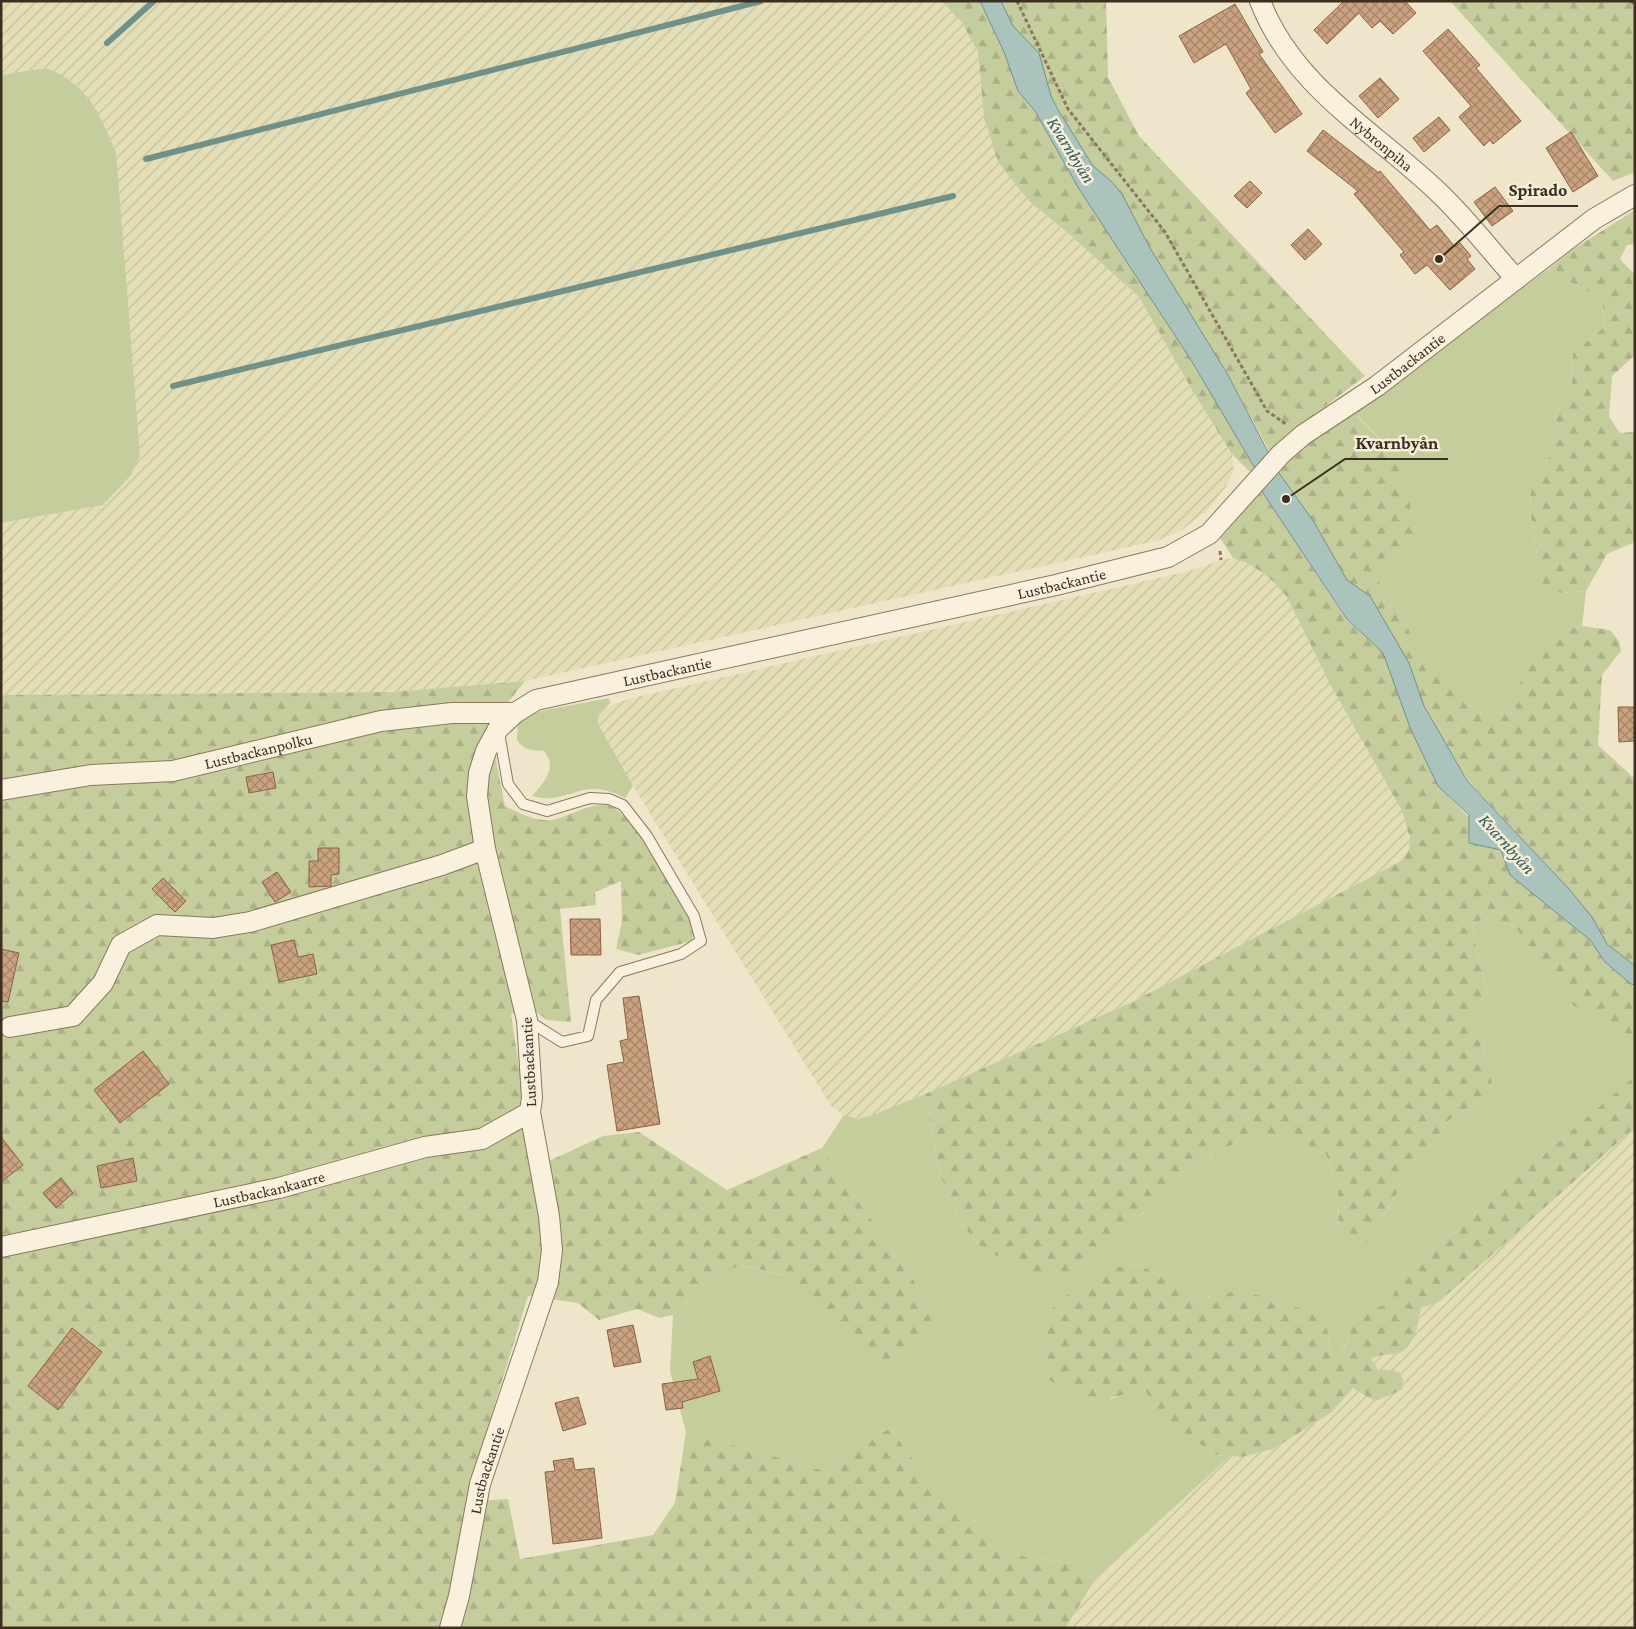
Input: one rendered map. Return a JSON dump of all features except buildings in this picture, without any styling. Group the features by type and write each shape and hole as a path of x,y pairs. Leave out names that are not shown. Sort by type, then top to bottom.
{"street":[{"name":"Nybronpiha","path":"1260,1 1294,63 1335,107 1438,192 1516,279"},
{"name":"Lustbackantie","path":"450,1628 459,1596 480,1484 548,1282 552,1250 549,1216 530,1112 532,1098 527,1020 485,849 478,789 486,751 498,729 515,713 536,700 1056,585 1168,557 1209,534 1281,454 1303,435 1377,386 1594,219 1635,195"},
{"name":"Lustbackanpolku","path":"1,790 91,775 173,771 381,721 452,713 515,713"},
{"path":"10,1027 73,1016 103,984 121,945 157,925 213,928 250,922 442,865 485,849"},
{"name":"Lustbackankaarre","path":"1,1247 279,1188 425,1147 482,1139 530,1112"}],"lane":[{"path":"498,729 508,784 523,804 547,811 590,798 609,798 623,805 647,836 689,908 701,941 681,954 620,972 596,1000 588,1036 562,1042 527,1020"}],"path":[{"path":"1017,1 1068,109 1165,232 1267,411 1303,435"},
{"path":"1632,1 1635,6"}],"shaded area":[{"path":"1,1 941,1 961,21 978,52 984,117 1029,201 1068,233 1139,297 1193,392 1232,454 1234,471 1226,487 1208,510 1182,530 1160,540 525,681 391,692 1,695 1,523 103,505 45,68 1,75"},
{"path":"1233,558 1245,562 1260,571 1274,582 1287,597 1331,686 1402,811 1410,838 1409,848 1401,861 1132,1002 925,1094 871,1116 858,1119 844,1115 831,1106 633,786 598,724 598,715 602,708 632,698 1193,570 1221,560"},
{"path":"1635,1127 1635,1628 1068,1628 1067,1625 1095,1580 1230,1456 1242,1457 1304,1429 1332,1412 1353,1388 1378,1369 1371,1359 1376,1355 1397,1354 1418,1327 1421,1308 1440,1300"}],"green space":[{"path":"941,1 980,1 1004,52 1018,91 1035,111 1079,189 1191,360 1256,470 1252,474 1232,454 1193,392 1139,297 1068,233 1029,201 998,162 984,117 978,52 961,21"},
{"path":"1001,1 1106,1 1108,77 1139,136 1365,376 1281,440 1270,452 1228,375 1150,248 1122,194 1111,181 1093,166 1072,134 1051,96 1039,53 1013,26"},
{"path":"1450,1 1635,1 1635,172 1613,181"},
{"path":"45,68 60,74 82,91 98,113 116,153 140,455 131,475 103,505 1,523 1,75"},
{"path":"1635,210 1635,244 1627,245 1620,259 1635,275 1635,355 1612,376 1609,417 1620,433 1635,432 1635,542 1607,554 1586,591 1561,593 1542,584 1530,512 1531,484 1553,451 1556,413 1572,383 1573,353 1604,327 1602,299 1547,270 1575,248"},
{"path":"1547,270 1602,299 1604,327 1573,353 1572,383 1556,413 1553,451 1531,485 1530,512 1538,561 1561,593 1586,591 1582,626 1566,630 1516,712 1483,715 1463,702 1437,677 1427,672 1406,623 1368,567 1407,547 1398,458 1358,416 1349,417"},
{"path":"1357,416 1398,458 1409,496 1413,534 1407,547 1369,567 1406,623 1427,672 1437,677 1446,672 1457,676 1463,702 1483,715 1516,712 1516,691 1539,648 1566,630 1582,626 1610,630 1619,641 1621,651 1602,675 1598,745 1635,779 1635,966 1607,944 1592,917 1570,890 1469,782 1424,706 1409,663 1370,596 1347,580 1314,522 1279,473 1278,469 1302,447 1349,417"},
{"path":"1260,484 1263,493 1345,618 1383,653 1411,730 1438,786 1501,850 1510,875 1590,940 1605,962 1631,984 1635,985 1635,1035 1623,1033 1574,1006 1541,965 1514,925 1482,920 1474,923 1473,935 1487,991 1470,1017 1490,1068 1492,1088 1483,1099 1449,1120 1404,1183 1366,1243 1338,1232 1339,1198 1326,1154 1258,1130 1181,1173 1100,1258 1068,1278 1043,1277 982,1249 959,1220 940,1175 925,1094 1132,1002 1401,861 1409,849 1410,838 1402,811 1331,686 1287,597 1274,582 1260,571 1245,562 1233,558 1217,533"},
{"path":"525,681 489,726 505,806 540,820 552,820 595,806 610,806 631,824 644,841 683,902 694,931 692,941 638,955 616,949 622,921 621,881 595,892 596,905 560,909 571,1022 547,1020 532,1009 511,1014 534,1168 603,1136 639,1132 727,1190 822,1148 935,1312 935,1332 883,1364 872,1364 787,1276 741,1265 710,1278 673,1315 660,1318 637,1309 599,1320 578,1303 528,1296 465,1502 508,1499 520,1559 653,1535 675,1503 686,1432 824,1471 890,1428 936,1490 1002,1545 1025,1557 1072,1563 1095,1580 1067,1625 1068,1628 1,1628 1,695 391,692"},
{"path":"609,698 610,704 600,712 598,724 633,786 625,798 609,791 596,789 556,798 532,796 548,775 550,763 544,751 529,749 520,744 517,740 518,725 531,714 541,711"},
{"path":"1482,920 1514,925 1541,965 1623,1033 1635,1035 1635,1076 1401,1277 1389,1304 1367,1311 1357,1318 1353,1323 1344,1347 1337,1357 1330,1353 1327,1325 1241,1290 1201,1298 1140,1265 1116,1267 1073,1290 1111,1399 1144,1388 1156,1407 1217,1455 1230,1456 1095,1580 1072,1563 1025,1557 1002,1545 936,1490 890,1428 824,1471 686,1432 670,1371 673,1315 710,1278 740,1265 935,1312 822,1148 844,1115 858,1119 870,1116 925,1094 940,1175 959,1220 982,1249 1100,1258 1181,1173 1258,1130 1326,1154 1339,1198 1338,1231 1366,1243 1404,1183 1449,1120 1483,1099 1490,1068 1470,1017 1487,991 1473,935 1474,923"},
{"path":"1635,1076 1635,1127 1440,1301 1421,1308 1414,1336 1407,1348 1402,1352 1380,1355 1371,1359 1378,1369 1399,1372 1403,1379 1402,1390 1375,1401 1353,1388 1332,1412 1273,1449 1242,1457 1217,1455 1185,1434 1156,1407 1144,1389 1116,1397 1096,1398 1077,1394 1050,1381 1040,1340 1049,1311 1073,1290 1116,1267 1140,1265 1201,1298 1241,1290 1318,1314 1327,1325 1330,1353 1337,1357 1345,1347 1353,1322 1357,1318 1372,1309 1389,1304 1401,1277"}],"water":[{"path":"980,1 1001,1 1013,26 1039,53 1051,96 1057,108 1093,166 1111,181 1122,194 1150,248 1228,375 1279,473 1314,522 1347,580 1370,596 1409,663 1424,706 1468,782 1570,890 1592,917 1607,944 1635,966 1635,985 1631,984 1605,962 1590,940 1510,875 1501,850 1469,843 1469,815 1438,786 1411,730 1383,653 1346,618 1263,493 1256,470 1191,360 1079,189 1035,111 1018,91 1004,52"}],"waterway":[{"path":"107,43 154,1"},
{"path":"146,159 761,1"},
{"path":"173,386 953,196"}],"place":[{"name":"Spirado","path":"1439,259"},
{"name":"Kvarnbyån","path":"1286,499"}]}
